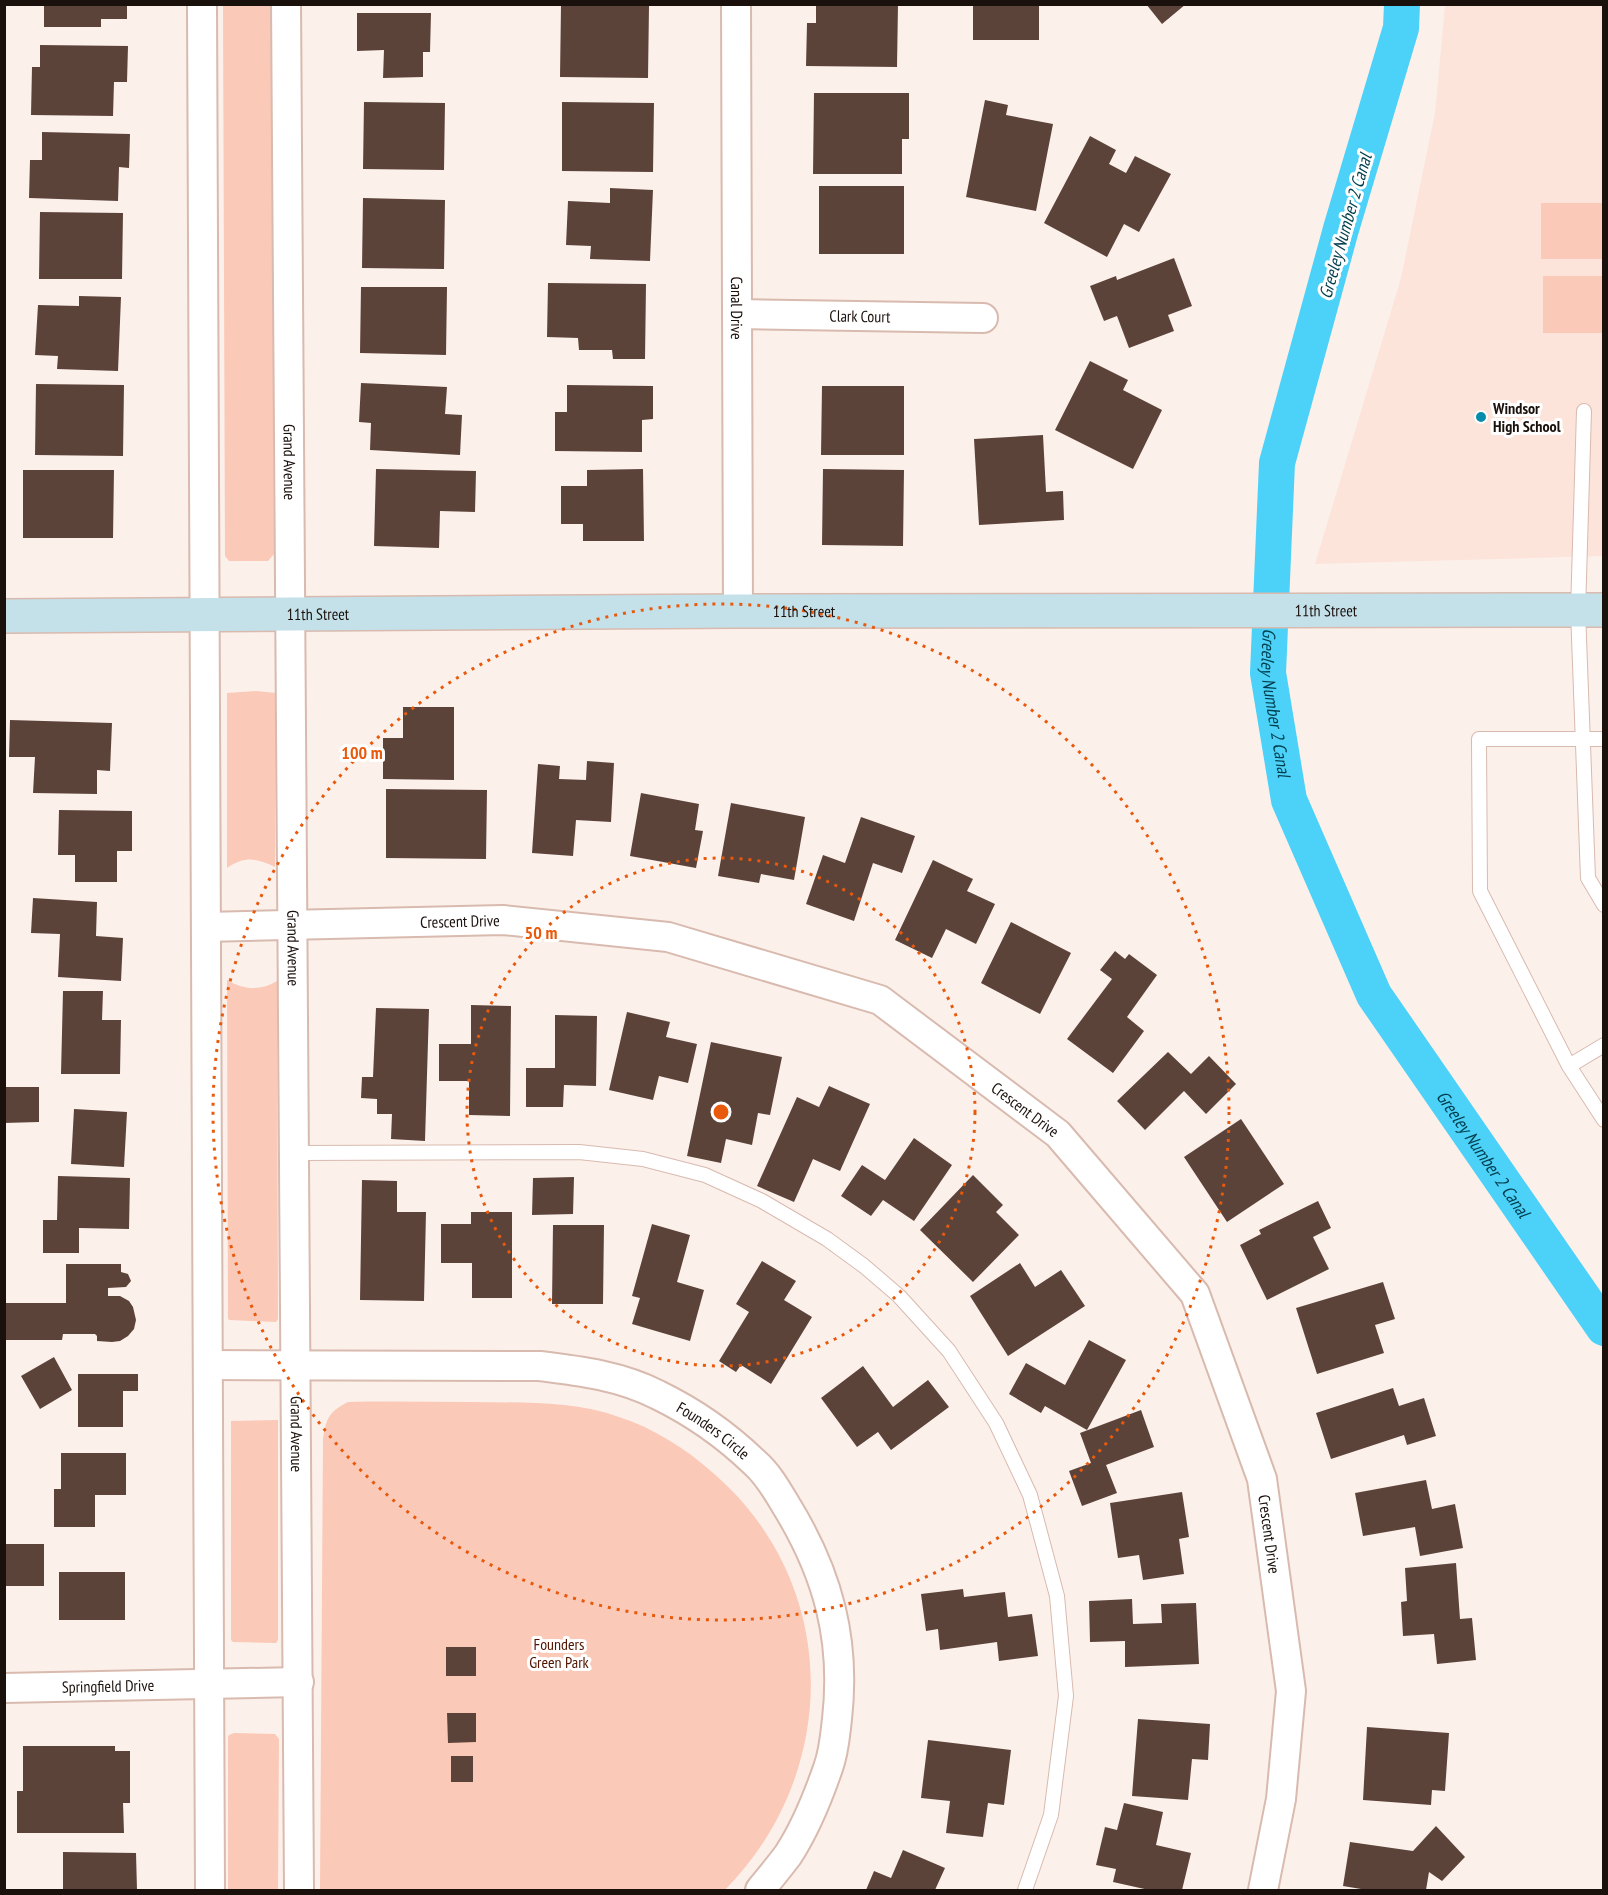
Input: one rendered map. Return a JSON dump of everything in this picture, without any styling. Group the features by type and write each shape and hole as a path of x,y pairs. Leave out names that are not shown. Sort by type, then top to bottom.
{"street":[{"path":"202,4 210,1890"},
{"name":"Grand Avenue","path":"286,4 294,1153 298,1365 299,1890"},
{"name":"Canal Drive","path":"736,4 738,611"},
{"name":"Clark Court","path":"737,314 983,318"},
{"name":"11th Street","path":"4,616 738,611 1591,610"},
{"name":"Crescent Drive","path":"206,927 503,920 668,937 880,1000 1058,1134 1195,1294 1262,1479 1291,1692 1281,1799 1263,1890"},
{"name":"Founders Circle","path":"208,1365 540,1366 591,1372 624,1381 658,1395 700,1419 757,1464 802,1532 821,1574 837,1631 840,1692 829,1767 803,1829 788,1854 760,1890"},
{"name":"Springfield Drive","path":"4,1688 298,1682"}],"lane":[{"path":"1584,411 1591,610 1583,739 1588,878 1604,905"},
{"path":"1604,739 1479,740 1480,891 1569,1066 1604,1120"},
{"path":"1569,1066 1604,1045"},
{"path":"294,1153 579,1152 643,1159 705,1175 762,1201 827,1239 899,1296 949,1351 996,1423 1030,1496 1057,1596 1066,1696 1051,1815 1025,1890"}],"shaded area":[{"name":"Windsor High School","path":"1445,5 1603,5 1603,556 1315,564 1401,278 1435,113"}],"green space":[{"path":"223,5 272,5 274,554 268,561 229,561 225,556"},
{"path":"1541,203 1603,203 1603,259 1541,259"},
{"path":"1543,276 1603,276 1603,333 1543,333"},
{"path":"256,691 276,693 275,867 262,862 245,860 227,868 227,693"},
{"path":"227,980 239,986 252,988 277,981 278,1319 276,1322 229,1320 228,1318"},
{"name":"Founders Green Park","path":"348,1402 564,1405 619,1417 656,1433 691,1455 712,1472 754,1517 785,1567 804,1621 811,1678 806,1734 790,1790 763,1842 725,1890 320,1890 323,1439 330,1416 336,1409"},
{"path":"278,1420 278,1640 276,1643 233,1642 231,1640 231,1421"},
{"path":"234,1733 275,1734 279,1739 278,1890 228,1890 228,1737"}],"building":[{"path":"816,4 898,4 897,67 806,66 807,23 816,23"},
{"path":"973,4 1039,4 1039,40 973,40"},
{"path":"1146,4 1186,4 1162,24"},
{"path":"44,5 127,5 127,19 101,19 101,27 44,27"},
{"path":"561,5 649,6 648,78 560,77"},
{"path":"357,13 431,13 430,52 423,52 423,77 383,78 384,50 357,51"},
{"path":"40,45 128,46 127,82 114,82 113,116 31,115 32,67 40,67"},
{"path":"814,93 909,93 909,139 902,139 902,174 813,174"},
{"path":"985,100 1008,105 1006,115 1053,124 1036,211 966,197"},
{"path":"364,102 445,103 444,170 363,169"},
{"path":"562,102 654,103 653,172 562,171"},
{"path":"42,132 130,134 129,168 119,167 118,201 29,198 30,160 42,160"},
{"path":"1090,136 1116,150 1109,164 1126,173 1135,156 1171,174 1139,232 1124,224 1107,257 1044,223"},
{"path":"819,186 904,186 904,254 819,254"},
{"path":"610,188 653,190 650,261 590,259 591,246 566,245 568,201 610,203"},
{"path":"363,198 445,200 444,269 362,268"},
{"path":"40,212 123,213 122,279 39,279"},
{"path":"1174,258 1192,306 1168,315 1174,331 1129,348 1117,316 1104,321 1090,286 1116,276 1117,280"},
{"path":"548,283 646,284 645,359 613,359 612,350 579,350 578,338 547,337"},
{"path":"361,287 447,287 446,355 360,353"},
{"path":"79,296 121,297 118,371 57,369 58,356 35,355 38,305 79,306"},
{"path":"1090,361 1128,380 1123,390 1162,410 1133,469 1055,430"},
{"path":"361,383 447,387 445,414 462,415 460,455 370,450 371,423 359,422"},
{"path":"36,384 124,385 123,456 35,455"},
{"path":"567,385 653,386 653,419 642,420 642,452 555,451 555,412 567,412"},
{"path":"822,386 904,386 904,455 821,455"},
{"path":"1043,435 1046,492 1063,491 1064,520 979,525 974,439"},
{"path":"376,469 476,471 475,512 440,511 439,548 374,546"},
{"path":"643,469 644,541 583,541 583,524 561,524 561,486 587,486 587,470"},
{"path":"823,469 904,470 903,546 822,545"},
{"path":"23,470 114,470 113,538 23,538"},
{"path":"403,707 454,707 454,780 383,779 383,738 403,738"},
{"path":"10,720 112,723 110,771 97,770 97,794 33,793 35,757 9,757"},
{"path":"587,761 614,763 611,822 576,820 573,856 532,853 538,764 560,766 559,779 586,780"},
{"path":"386,789 487,790 486,859 386,858"},
{"path":"641,793 699,804 695,830 703,831 696,868 630,856"},
{"path":"731,803 805,817 794,880 761,874 759,883 718,876"},
{"path":"59,810 132,811 132,851 117,851 117,882 75,882 75,855 58,855"},
{"path":"861,817 915,836 902,873 873,863 854,921 806,904 823,855 845,863"},
{"path":"933,860 973,879 967,891 995,904 976,944 946,929 932,958 895,940"},
{"path":"33,898 97,902 96,936 123,938 121,981 58,977 60,934 31,933"},
{"path":"1011,922 1071,953 1040,1014 981,983"},
{"path":"1115,951 1125,959 1129,954 1157,975 1127,1017 1144,1031 1113,1073 1067,1039 1112,979 1100,970"},
{"path":"63,991 103,991 102,1020 121,1020 120,1074 61,1074"},
{"path":"471,1005 511,1006 510,1116 469,1115 469,1081 439,1081 439,1044 471,1044"},
{"path":"376,1008 429,1009 425,1141 391,1139 392,1114 377,1114 377,1099 361,1098 362,1077 373,1077"},
{"path":"627,1012 670,1022 666,1037 697,1044 688,1083 659,1076 653,1100 609,1090"},
{"path":"555,1015 597,1016 596,1086 564,1085 563,1107 526,1107 526,1068 555,1068"},
{"path":"711,1042 782,1057 770,1115 758,1113 752,1145 726,1139 721,1163 687,1156"},
{"path":"1168,1052 1191,1074 1209,1056 1236,1084 1206,1114 1184,1091 1145,1130 1117,1101"},
{"path":"829,1086 870,1104 840,1171 813,1159 794,1202 757,1186 797,1097 819,1107"},
{"path":"4,1087 39,1087 39,1122 4,1123"},
{"path":"74,1109 127,1112 124,1167 71,1164"},
{"path":"1241,1119 1284,1184 1227,1222 1184,1157"},
{"path":"914,1138 952,1165 914,1221 883,1200 871,1216 841,1196 862,1165 885,1180"},
{"path":"973,1175 1003,1205 996,1212 1019,1235 973,1282 920,1230"},
{"path":"58,1176 130,1178 129,1229 79,1228 79,1253 43,1253 43,1220 57,1220"},
{"path":"574,1177 573,1214 532,1215 533,1178"},
{"path":"362,1180 397,1181 397,1212 426,1212 424,1301 360,1300"},
{"path":"1318,1201 1331,1228 1313,1237 1329,1269 1267,1300 1240,1245 1261,1234 1259,1230"},
{"path":"471,1212 512,1212 512,1298 472,1298 472,1263 441,1263 441,1224 471,1224"},
{"path":"652,1224 690,1235 677,1282 704,1290 690,1341 632,1324 640,1298 632,1296"},
{"path":"553,1225 604,1225 603,1304 552,1304"},
{"path":"762,1261 796,1281 784,1300 812,1317 771,1384 741,1365 736,1372 719,1361 749,1312 736,1304"},
{"path":"1020,1263 1035,1287 1061,1270 1085,1306 1008,1356 970,1296"},
{"path":"66,1264 121,1264 121,1272 128,1274 131,1281 126,1287 108,1288 108,1296 120,1296 129,1301 136,1320 134,1329 120,1341 112,1342 97,1341 95,1334 63,1334 62,1340 5,1340 5,1303 66,1303"},
{"path":"1383,1282 1395,1319 1375,1325 1384,1353 1317,1374 1296,1308"},
{"path":"1089,1340 1126,1360 1087,1430 1045,1406 1041,1413 1009,1394 1026,1363 1065,1385"},
{"path":"54,1357 72,1390 40,1409 21,1376"},
{"path":"863,1366 893,1407 928,1380 949,1407 891,1450 878,1432 857,1447 821,1398"},
{"path":"78,1374 138,1374 138,1391 123,1391 123,1427 78,1427"},
{"path":"1393,1388 1399,1406 1424,1398 1436,1436 1407,1445 1404,1435 1331,1459 1316,1413"},
{"path":"1141,1410 1154,1447 1106,1465 1117,1493 1082,1506 1069,1471 1091,1463 1080,1433"},
{"path":"61,1453 126,1453 126,1495 95,1495 95,1527 54,1527 54,1489 61,1489"},
{"path":"1426,1480 1432,1509 1455,1504 1463,1548 1420,1556 1415,1527 1363,1536 1355,1493"},
{"path":"1182,1492 1189,1537 1179,1539 1184,1574 1143,1580 1139,1555 1118,1558 1110,1503"},
{"path":"5,1544 44,1544 44,1586 5,1586"},
{"path":"1456,1563 1460,1619 1472,1618 1476,1660 1437,1664 1434,1634 1403,1636 1401,1602 1407,1601 1405,1568"},
{"path":"59,1572 125,1572 125,1620 59,1620"},
{"path":"963,1589 964,1597 1005,1592 1008,1617 1032,1614 1038,1656 999,1661 997,1642 940,1650 938,1629 926,1631 921,1594"},
{"path":"1132,1599 1133,1624 1162,1623 1161,1604 1196,1603 1199,1664 1125,1667 1125,1641 1090,1642 1089,1601"},
{"path":"446,1647 476,1647 476,1676 446,1676"},
{"path":"447,1713 476,1713 476,1742 448,1743"},
{"path":"1138,1719 1210,1724 1208,1760 1192,1759 1188,1800 1132,1796"},
{"path":"1367,1727 1449,1733 1445,1791 1432,1790 1431,1805 1363,1800"},
{"path":"928,1740 1011,1750 1004,1805 988,1803 983,1837 946,1833 950,1801 921,1798"},
{"path":"23,1746 115,1746 115,1751 130,1751 130,1803 123,1803 124,1833 17,1833 17,1791 23,1791"},
{"path":"451,1756 473,1756 473,1782 451,1782"},
{"path":"1124,1803 1163,1812 1156,1845 1191,1853 1182,1890 1149,1890 1113,1882 1116,1869 1096,1865 1105,1827 1117,1830"},
{"path":"1436,1826 1465,1857 1442,1881 1429,1872 1426,1890 1367,1890 1343,1886 1350,1842 1413,1851"},
{"path":"903,1850 945,1868 935,1890 866,1890 874,1871 891,1878"},
{"path":"63,1852 136,1853 137,1890 63,1890"}],"waterway":[{"name":"Greeley Number 2 Canal","path":"1402,4 1401,28 1341,229 1277,463 1268,673 1289,800 1374,995 1604,1328"}],"place":[{"name":"Windsor High School","path":"1481,417"}]}
